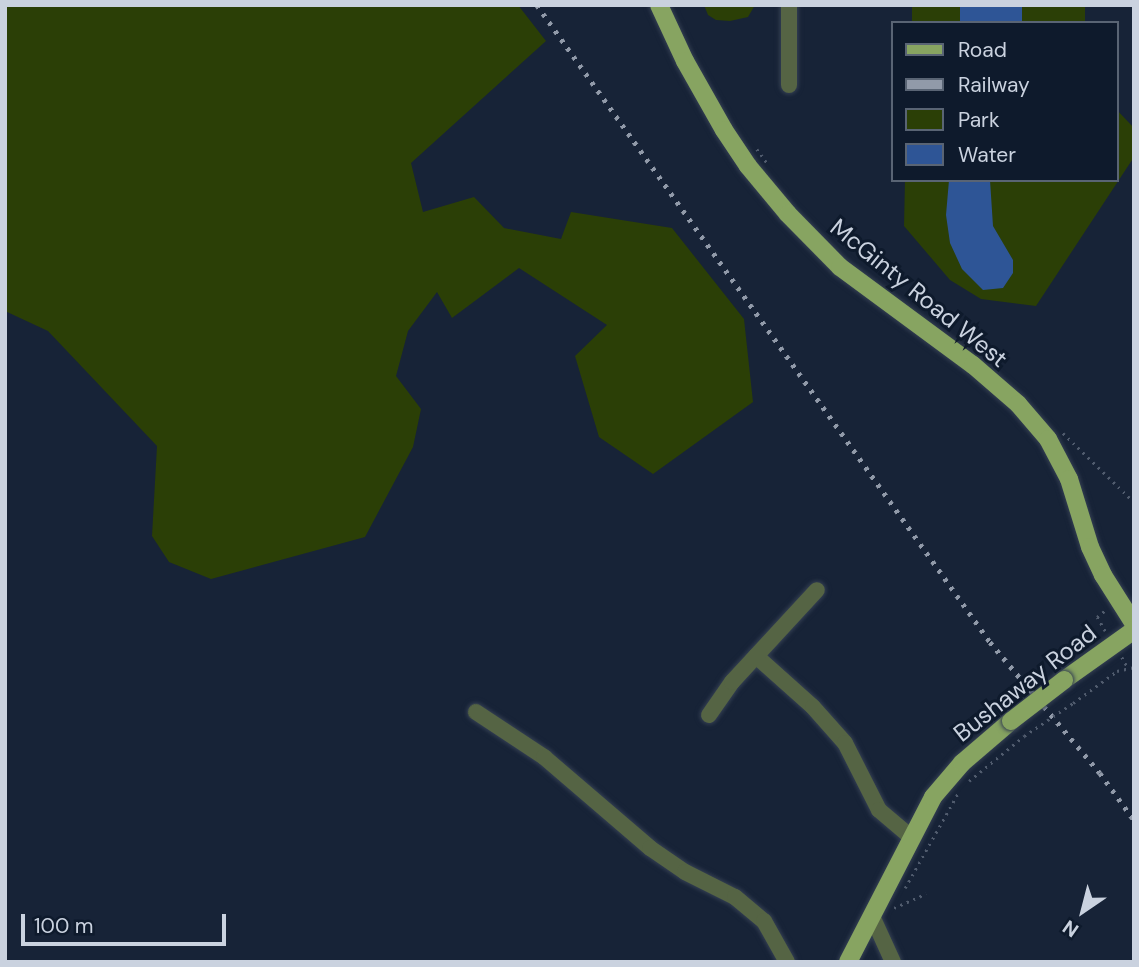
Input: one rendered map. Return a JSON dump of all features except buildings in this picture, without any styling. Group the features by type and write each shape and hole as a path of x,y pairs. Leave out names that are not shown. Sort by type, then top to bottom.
{"main road":[{"name":"McGinty Road West","path":"659,5 685,61 724,130 748,166 788,214 840,267 973,365 1018,404 1048,439 1061,461 1079,505 1090,547 1113,593 1134,624"},
{"name":"Bushaway Road","path":"848,962 911,837 942,786 993,734 1134,631"}],"street":[{"path":"789,5 789,85"},
{"path":"709,715 718,699 817,590"},
{"path":"756,656 813,706 845,743 879,810 911,837"},
{"path":"476,712 544,757 650,848 685,872 745,905 764,921 787,962"},
{"path":"872,916 893,962"}],"path":[{"path":"755,147 771,168"},
{"path":"1062,432 1134,502"},
{"path":"968,782 1024,736 1117,671 1134,667"},
{"path":"926,894 893,908 959,792"}],"green space":[{"path":"5,5 518,5 546,41 411,163 423,212 474,197 504,228 561,239 571,212 672,228 744,319 753,402 653,474 599,437 575,356 607,325 519,268 452,318 437,292 408,331 396,376 421,409 413,447 365,537 211,579 169,562 152,536 157,446 48,331 5,311"},
{"path":"704,5 755,5 748,17 730,21 716,20 708,15"},
{"path":"912,5 1085,5 1085,21 912,21"},
{"path":"1118,111 1134,128 1134,157 1118,181"},
{"path":"905,182 1118,182 1036,306 981,299 950,280 904,226"}],"water":[{"path":"960,5 1022,5 1022,21 960,21"},
{"path":"949,182 990,182 993,226 1013,260 1013,273 1003,288 983,290 962,269 950,243 946,215"}],"railway":[{"path":"537,5 990,642 1100,773 1134,820"}]}
